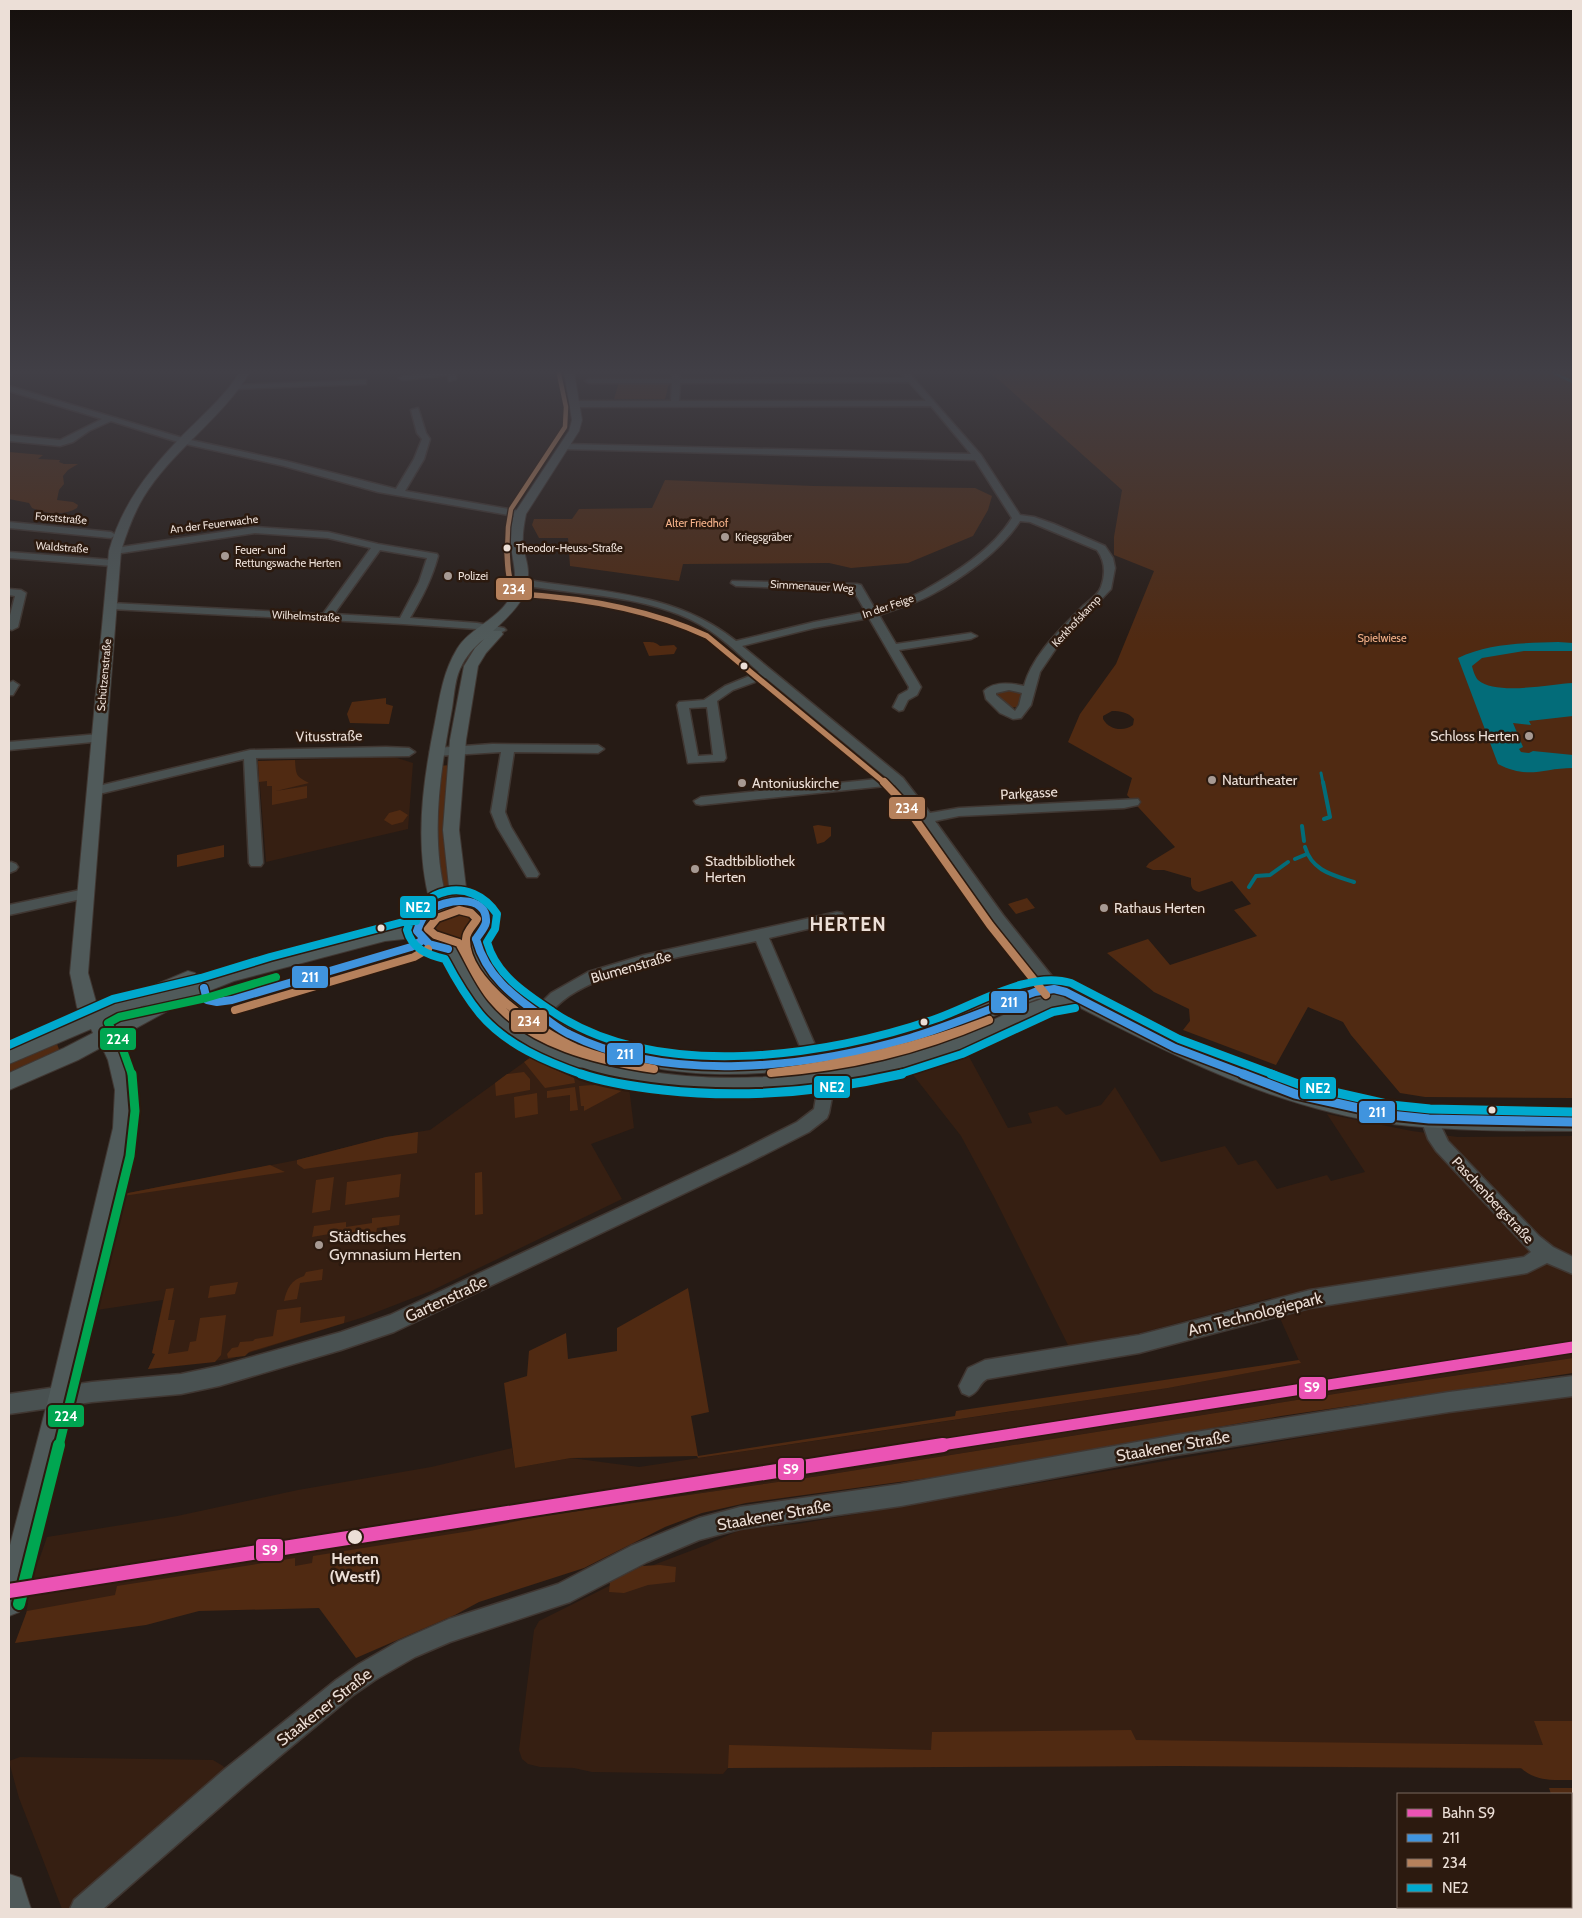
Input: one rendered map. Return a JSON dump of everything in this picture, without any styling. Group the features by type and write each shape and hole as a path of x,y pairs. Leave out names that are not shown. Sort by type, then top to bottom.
{"main road":[{"name":"Schützenstraße","path":"62,1396 124,1128 124,1090 113,1047 87,1007 79,977 114,557 119,535 146,483 163,462"},
{"path":"439,904 432,878 429,825 436,752 452,671 464,649 520,611 529,598 528,584 522,572 517,554 517,526 520,514 556,462"},
{"path":"459,900 451,830 457,749 471,666 494,628"},
{"path":"9,1082 50,1065 184,993 229,974 419,924 439,904 459,900 478,904 487,916 487,924 476,939 451,949 430,945 423,940 419,924"},
{"path":"9,1056 187,979 218,969 419,924"},
{"path":"476,939 479,954 490,969 508,990 539,1016 562,1030 599,1046 638,1057 733,1065 767,1064 814,1059 911,1038 1035,992 1054,989 1077,998 1175,1048 1286,1091 1374,1112 1429,1119 1573,1122"},
{"path":"451,949 471,988 500,1022 518,1034 567,1059 609,1071 652,1080 692,1084 741,1085 822,1080 902,1064 935,1054 985,1034 1049,1003 1061,999 1077,998"},
{"path":"9,1602 62,1396"},
{"path":"9,1890 15,1909"}],"street":[{"path":"275,462 399,493 520,514"},
{"path":"399,493 417,462"},
{"path":"981,462 1017,518"},
{"name":"Kerkhofskamp","path":"1017,518 1031,519 1051,526 1101,548 1108,558 1110,568 1106,589 1055,642 1034,672 1028,691"},
{"name":"In der Feige","path":"734,645 814,625 873,614 925,594 979,559 1007,534 1017,518"},
{"name":"Forststraße","path":"9,525 111,535"},
{"name":"An der Feuerwache","path":"114,557 255,530 328,535 377,547 433,556 427,578 403,620"},
{"path":"326,616 377,547"},
{"name":"Waldstraße","path":"9,555 114,557"},
{"name":"Simmenauer Weg","path":"736,583 857,587 873,614"},
{"path":"528,584 622,596 658,604 703,622 734,645 766,674 898,781 1030,962 1054,989"},
{"path":"9,592 21,593 12,627"},
{"name":"Wilhelmstraße","path":"111,606 403,620 494,628"},
{"path":"873,614 915,687 913,692 903,698 899,707"},
{"path":"893,648 971,636"},
{"path":"707,704 713,704 720,758 692,760 683,706 707,704 718,694 729,688 766,674"},
{"path":"9,746 99,738"},
{"path":"508,748 498,812 532,874"},
{"path":"436,752 457,749 508,748 598,750"},
{"name":"Vitusstraße","path":"95,791 250,754 409,752"},
{"path":"250,754 256,863"},
{"path":"701,800 898,781"},
{"name":"Parkgasse","path":"926,818 959,812 1100,806 1133,802"},
{"path":"9,910 85,894"},
{"name":"Blumenstraße","path":"518,1034 539,1016 548,1003 596,974 837,917"},
{"path":"761,935 822,1080"},
{"name":"Gartenstraße","path":"9,1404 62,1396 180,1384 219,1376 341,1341 394,1323 705,1176 803,1127 821,1114 825,1092 822,1080"},
{"name":"Paschenbergstraße","path":"1429,1119 1442,1146 1532,1242 1546,1253 1573,1266"},
{"name":"Am Technologiepark","path":"969,1386 975,1375 985,1370 1123,1347 1310,1299 1527,1266 1546,1253"},
{"name":"Staakener Straße","path":"83,1909 234,1778 344,1688 367,1672 407,1649 449,1631 562,1594 639,1554 699,1529 740,1518 901,1495 1186,1443 1449,1402 1573,1386"}],"shaded area":[{"path":"394,757 413,763 408,829 266,862 258,761"},
{"path":"967,1053 1008,1128 1032,1123 1028,1113 1057,1106 1066,1115 1101,1105 1115,1087 1161,1162 1225,1146 1238,1165 1256,1160 1277,1189 1327,1175 1331,1181 1365,1172 1327,1114 1412,1131 1458,1137 1573,1136 1573,1358 819,1476 537,1517 191,1598 24,1623 28,1603 9,1606 9,1565 39,1560 47,1537 177,1516 298,1490 431,1467 512,1448 515,1468 571,1458 639,1467 1168,1388 1300,1363 1271,1298 1137,1334 1069,1347 994,1197 961,1136 910,1071"},
{"name":"Städtisches Gymnasium Herten","path":"534,1055 547,1061 547,1066 574,1078 600,1085 606,1082 629,1087 634,1128 591,1144 622,1199 431,1291 364,1317 230,1359 148,1369 155,1354 152,1353 163,1300 97,1310 123,1194 297,1160 386,1137 430,1130"},
{"path":"1573,1396 1573,1769 1174,1766 728,1768 723,1774 592,1772 574,1768 540,1767 528,1764 522,1759 519,1750 534,1630 539,1621 643,1569 742,1529 797,1524 1455,1411"},
{"path":"20,1757 213,1760 223,1766 234,1778 83,1909 62,1909 19,1798 9,1761"}],"green space":[{"path":"9,462 59,462 64,464 78,464 68,470 63,476 64,484 59,490 57,500 73,502 78,505 72,511 61,513 43,512 32,508 29,503 9,499"},
{"name":"Spielwiese","path":"1090,462 1573,462 1573,1098 1425,1097 1400,1093 1351,1035 1343,1022 1308,1007 1276,1065 1183,1030 1190,1021 1189,1009 1154,992 1107,953 1148,939 1170,965 1257,936 1234,910 1251,904 1232,881 1199,892 1193,889 1191,878 1146,867 1149,863 1175,847 1127,795 1132,778 1068,742 1080,714 1116,664 1154,571 1114,555 1114,537 1122,490","holes":["1112,711 1124,712 1134,719 1133,725 1125,729 1113,728 1103,719 1103,716"]},
{"name":"Alter Friedhof","path":"665,480 814,486 975,488 992,496 988,510 973,536 908,563 851,568 829,563 683,564 679,581 570,566 568,538 539,538 532,525 534,519 572,519 579,509 652,508"},
{"path":"643,642 650,642 660,646 674,645 677,648 674,654 649,656"},
{"path":"1003,688 1024,692 1017,707 1009,708 995,695 996,691"},
{"path":"386,698 386,704 393,706 389,724 350,723 347,714 352,702"},
{"path":"295,760 298,775 309,783 276,791 307,786 307,798 272,805 272,786 267,786 267,781 259,782 258,761"},
{"path":"450,765 452,887 441,889 436,851 439,766"},
{"path":"400,810 408,815 403,822 392,825 384,820 389,813"},
{"path":"813,826 831,827 831,836 824,842 817,844"},
{"path":"224,845 224,857 177,867 177,855"},
{"path":"1027,898 1035,908 1016,914 1008,904"},
{"path":"456,908 468,910 476,918 472,931 462,938 455,940 435,937 429,928 433,920 443,912"},
{"path":"476,958 522,1014 524,1021 514,1024 499,1012 463,961"},
{"path":"57,1044 60,1052 9,1074 9,1064"},
{"path":"534,1055 547,1061 547,1066 574,1078 575,1083 545,1088 524,1062"},
{"path":"524,1072 530,1079 530,1090 496,1096 495,1083 507,1074"},
{"path":"606,1082 629,1087 584,1111 584,1106 581,1106 579,1086 596,1085"},
{"path":"575,1087 578,1110 570,1111 570,1095 547,1098 547,1091"},
{"path":"537,1093 538,1114 515,1118 514,1097"},
{"path":"418,1132 417,1153 304,1169 297,1164 297,1160 386,1137"},
{"path":"270,1165 285,1172 123,1196 123,1194"},
{"path":"482,1172 483,1214 475,1215 475,1173"},
{"path":"401,1174 399,1197 345,1205 347,1182"},
{"path":"334,1177 330,1210 312,1213 316,1180"},
{"path":"400,1215 399,1225 377,1228 376,1233 355,1236 355,1239 334,1242 335,1233 312,1237 314,1226 346,1222 346,1227 372,1223 372,1218"},
{"path":"323,1269 322,1280 300,1283 297,1299 284,1301 288,1288 293,1282 304,1276 306,1272"},
{"path":"238,1282 235,1294 208,1298 210,1286"},
{"path":"174,1288 168,1320 175,1320 168,1354 188,1351 190,1342 196,1341 200,1318 226,1315 221,1355 215,1362 148,1369 155,1354 152,1353 166,1289"},
{"path":"688,1288 709,1412 691,1416 698,1456 955,1416 956,1411 1299,1360 1301,1363 1168,1388 698,1458 697,1456 571,1458 515,1468 504,1383 527,1376 529,1351 566,1333 568,1359 617,1351 617,1328"},
{"path":"301,1307 300,1323 345,1316 344,1323 249,1352 245,1356 228,1358 227,1354 232,1348 238,1347 240,1342 273,1336 277,1310"},
{"path":"1573,1358 1573,1373 1281,1416 943,1476 746,1503 702,1513 665,1527 584,1568 479,1602 455,1615 356,1658 319,1608 199,1611 146,1625 15,1643 27,1611 115,1595 117,1586 295,1558 295,1566 312,1563 313,1556 470,1531 537,1517 819,1476"},
{"path":"660,1565 676,1567 675,1582 648,1585 624,1593 609,1592 610,1582 642,1566"},
{"path":"1534,1721 1573,1721 1573,1780 1539,1778 1521,1768 1174,1766 728,1768 729,1745 931,1750 932,1732 1131,1730 1136,1740 1543,1745"},
{"path":"1549,1788 1573,1788 1573,1826 1572,1793 1551,1793"}],"water":[{"path":"1558,642 1573,643 1573,651 1524,651 1482,658 1472,666 1478,680 1487,685 1497,687 1524,688 1573,683 1573,716 1529,721 1531,725 1513,723 1523,747 1519,749 1521,752 1529,753 1533,751 1573,755 1573,768 1535,772 1509,769 1498,764 1458,658 1482,649 1494,647"}],"waterway":[{"path":"1321,773 1323,783"},
{"path":"1323,782 1330,817 1324,819"},
{"path":"1302,826 1304,841"},
{"path":"1305,847 1308,855 1318,867 1354,882"},
{"path":"1295,859 1307,854"},
{"path":"1249,887 1256,876 1270,875 1288,862"}],"rail line":[{"name":"S9","path":"9,1591 1573,1347"}],"transit line":[{"name":"234","path":"542,462 511,509 509,517 507,538 508,562 514,590 520,594 628,609 660,617 707,636 891,788 903,802 990,925 1046,995"},
{"name":"NE2","path":"1075,1008 1053,1012 981,1046 925,1068 859,1084 806,1091 751,1095 693,1094 637,1087 583,1075 535,1056 486,1022 461,987 445,959 421,950 412,942 407,930 419,906 438,894 449,891 461,891 482,897 491,904 497,914 495,929 487,942 490,952 502,971 521,989 575,1026 618,1041 663,1051 709,1056 756,1055 804,1051 850,1043 895,1032 938,1018 1024,985 1054,979 1071,983 1179,1039 1298,1084 1391,1105 1430,1109 1573,1112"},
{"name":"211","path":"448,949 429,944 417,931 423,917 441,904 463,901 477,905 485,913 486,924 476,939"},
{"name":"234","path":"459,910 471,913 477,919 467,933 466,939 468,954 476,970 488,985 520,1014 552,1036 577,1048 609,1059 654,1069 613,1062 568,1048 526,1028 509,1015 494,1001 484,987 459,943 435,935 428,929 437,918 459,910"},
{"name":"NE2","path":"9,1045 113,999 201,978 270,957 403,922 416,921"},
{"name":"211","path":"476,939 479,952 492,974 511,994 532,1010 568,1034 605,1049 647,1059 692,1064 738,1065 784,1062 829,1056 910,1038 958,1022 1035,992 1054,989 1066,992 1175,1048 1295,1094 1390,1115 1429,1119 1573,1122"},
{"name":"211","path":"204,988 207,1000 217,1002 232,1000 411,947 423,940"},
{"name":"234","path":"235,1010 414,957 428,949"},
{"name":"224","path":"19,1604 126,1179 130,1156 135,1111 133,1080 125,1054 108,1023 119,1017 206,998 276,977"},
{"name":"234","path":"989,1020 935,1042 883,1057 829,1067 801,1071 771,1073 800,1070 882,1054 935,1039 989,1020"}],"place":[{"name":"Kriegsgräber","path":"725,537"},
{"name":"Theodor-Heuss-Straße","path":"507,548"},
{"name":"Feuer- und Rettungswache Herten","path":"225,556"},
{"name":"Polizei","path":"448,576"},
{"name":"Schloss Herten","path":"1529,736"},
{"name":"Naturtheater","path":"1212,780"},
{"name":"Antoniuskirche","path":"742,783"},
{"name":"Stadtbibliothek Herten","path":"695,869"},
{"name":"Rathaus Herten","path":"1104,908"},
{"name":"Städtisches Gymnasium Herten","path":"319,1245"},
{"name":"Herten (Westf)","path":"355,1537"}],"district":[{"name":"HERTEN","path":"848,924"}]}
